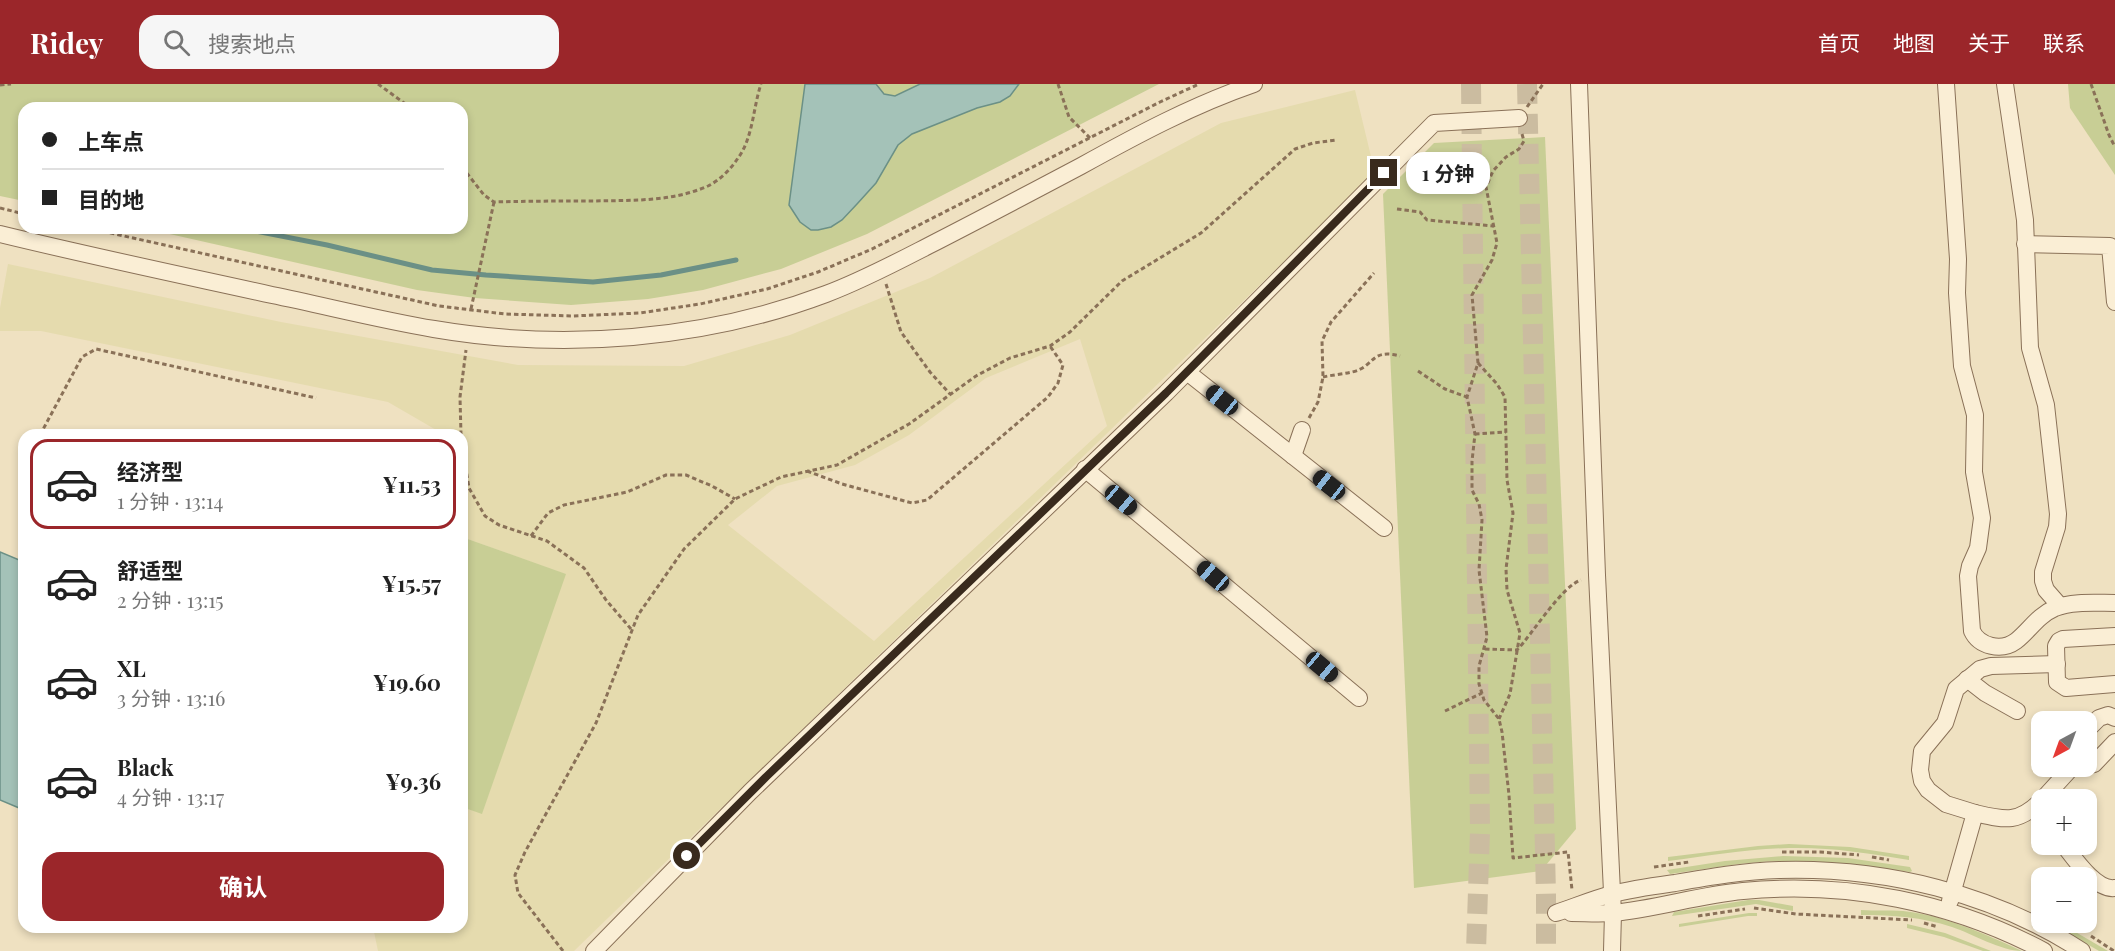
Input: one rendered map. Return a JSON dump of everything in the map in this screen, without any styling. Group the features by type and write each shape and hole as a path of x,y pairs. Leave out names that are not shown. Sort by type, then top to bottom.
{"street":[{"path":"0,234 76,253 435,329 503,337 573,339 642,336 705,327 774,311 826,294 882,270 1165,120 1226,93 1254,84"},
{"path":"1579,84 1597,575 1613,913 1612,951"},
{"path":"1946,84 1958,259 1957,294 1962,366 1974,415 1974,472 1982,518 1978,548 1968,576 1972,631 1975,637 1991,646 2008,645 2016,641 2034,621 2060,606 2115,603"},
{"path":"2005,84 2025,220 2030,348 2046,405 2058,514 2055,539 2043,572 2043,581 2046,590 2060,606"},
{"path":"594,951 759,784 1187,372 1434,123 1519,118"},
{"path":"2025,244 2110,246 2115,303"},
{"path":"1187,372 1384,528"},
{"path":"1293,456 1302,430"},
{"path":"1085,469 1359,698"},
{"path":"2115,636 2063,639 2056,646 2057,682 2066,688 2115,684"},
{"path":"2031,812 2019,818 2003,819 1975,813 1937,799 1922,781 1920,770 1922,751 1945,723 1956,689 1980,669 1991,666 2057,663"},
{"path":"1967,679 1985,693 2018,711"},
{"path":"2097,720 2108,715 2115,718"},
{"path":"2097,761 2115,742"},
{"path":"2054,789 2064,777"},
{"path":"1947,911 1975,813"},
{"path":"2072,855 2096,882 2109,888 2115,888"},
{"path":"2044,951 1978,921 1947,911 1885,895 1837,890 1778,888 1707,896 1613,913 1556,913 1612,894 1741,873 1804,870 1884,876 1953,892 2024,920 2082,951"}],"path":[{"path":"0,85 11,84"},
{"path":"378,84 403,102"},
{"path":"468,175 484,195 494,202 663,199 684,195 710,185 724,175 740,157 748,138 761,84"},
{"path":"1058,84 1069,117 1090,138"},
{"path":"115,234 439,306 505,314 573,316 640,313 700,304 767,289 818,272 872,249 1199,84"},
{"path":"1544,84 1519,118 1524,141 1519,149 1506,157 1492,171 1486,187 1497,243 1492,260 1479,279 1472,295 1478,363 1467,397 1475,434 1472,490 1479,504 1482,520 1479,570 1487,637 1479,666 1479,684 1484,700 1499,719 1509,795 1513,858 1568,852 1574,907"},
{"path":"2091,84 2105,126 2115,147"},
{"path":"563,951 518,892 515,875 525,852 597,723 638,615 684,549 735,500 781,477 837,465 909,424 976,376 1010,358 1050,346 1070,332 1122,280 1201,233 1295,149 1313,143 1336,140"},
{"path":"471,309 494,202"},
{"path":"0,208 18,212"},
{"path":"1397,209 1420,212 1427,220 1494,226"},
{"path":"882,270 901,332 930,372 950,394"},
{"path":"1302,430 1318,402 1323,377 1322,341 1331,322 1374,273"},
{"path":"461,429 460,397 468,333"},
{"path":"806,470 842,484 912,503 927,500 1048,397 1058,382 1063,365 1050,346"},
{"path":"43,429 82,357 96,348 316,398"},
{"path":"1323,377 1353,372 1362,368 1379,354 1390,353 1400,356"},
{"path":"1478,363 1497,384 1505,397 1507,480 1514,513 1506,580 1520,633 1510,694 1499,719"},
{"path":"1418,371 1445,389 1467,397"},
{"path":"1475,434 1506,432"},
{"path":"531,536 548,513 564,505 627,492 666,475 686,475 712,486 735,500"},
{"path":"468,482 469,488 485,516 499,525 547,541 585,568 606,600 632,629"},
{"path":"1484,649 1517,650 1534,632 1559,597 1575,582 1597,575"},
{"path":"1445,711 1482,693"},
{"path":"1694,917 1752,908 1796,914 1911,920"},
{"path":"1923,923 1946,930"}],"shaded area":[{"path":"1355,90 1375,173 574,951 378,951 374,933 468,933 468,809 482,813 565,574 468,539 468,429 435,429 388,402 41,331 0,331 0,308 8,264 281,322 518,365 684,366 790,335 930,278 1221,123","holes":["1080,339 1107,426 874,641 728,525 777,486 855,465 909,435 986,378"]}],"green space":[{"path":"0,84 1159,84 867,234 781,269 703,290 648,299 571,305 475,298 417,290 170,234 468,234 468,102 18,102 18,200 0,196"},
{"path":"2068,84 2115,84 2115,175 2070,108"},
{"path":"1545,137 1576,829 1541,871 1414,888 1383,194 1434,143"},
{"path":"468,539 566,574 482,814 468,809"},
{"path":"1789,844 1850,847 1909,856 1909,860 1819,848 1789,848 1743,851 1668,861 1668,857"},
{"path":"1783,856 1848,858 1910,867 1912,871 1816,861 1756,862 1670,874 1667,870 1725,861"},
{"path":"1748,900 1793,906 1793,911 1756,904 1672,916 1674,912"},
{"path":"1861,910 1903,911 1934,917 1979,932 2022,951 1996,945 1941,924 1907,917 1861,915"},
{"path":"1757,913 1757,916 1679,927 1679,924"},
{"path":"1907,924 1945,933 1991,951 1983,951 1944,937 1907,928"},
{"path":"2068,933 2077,933 2108,951 2099,951"}],"water":[{"path":"805,84 876,84 884,94 895,96 920,84 1019,84 1010,96 1000,102 977,108 912,134 898,145 876,183 842,220 831,227 811,230 800,222 789,205"},
{"path":"0,552 18,560 18,808 0,800"}],"waterway":[{"path":"271,234 432,270 593,282 661,275 736,260"}],"tunnel":[{"path":"1471,84 1480,831 1476,951"},
{"path":"1527,84 1546,951"}],"route":[{"path":"687,856 767,776 1166,393 1384,173"}]}
